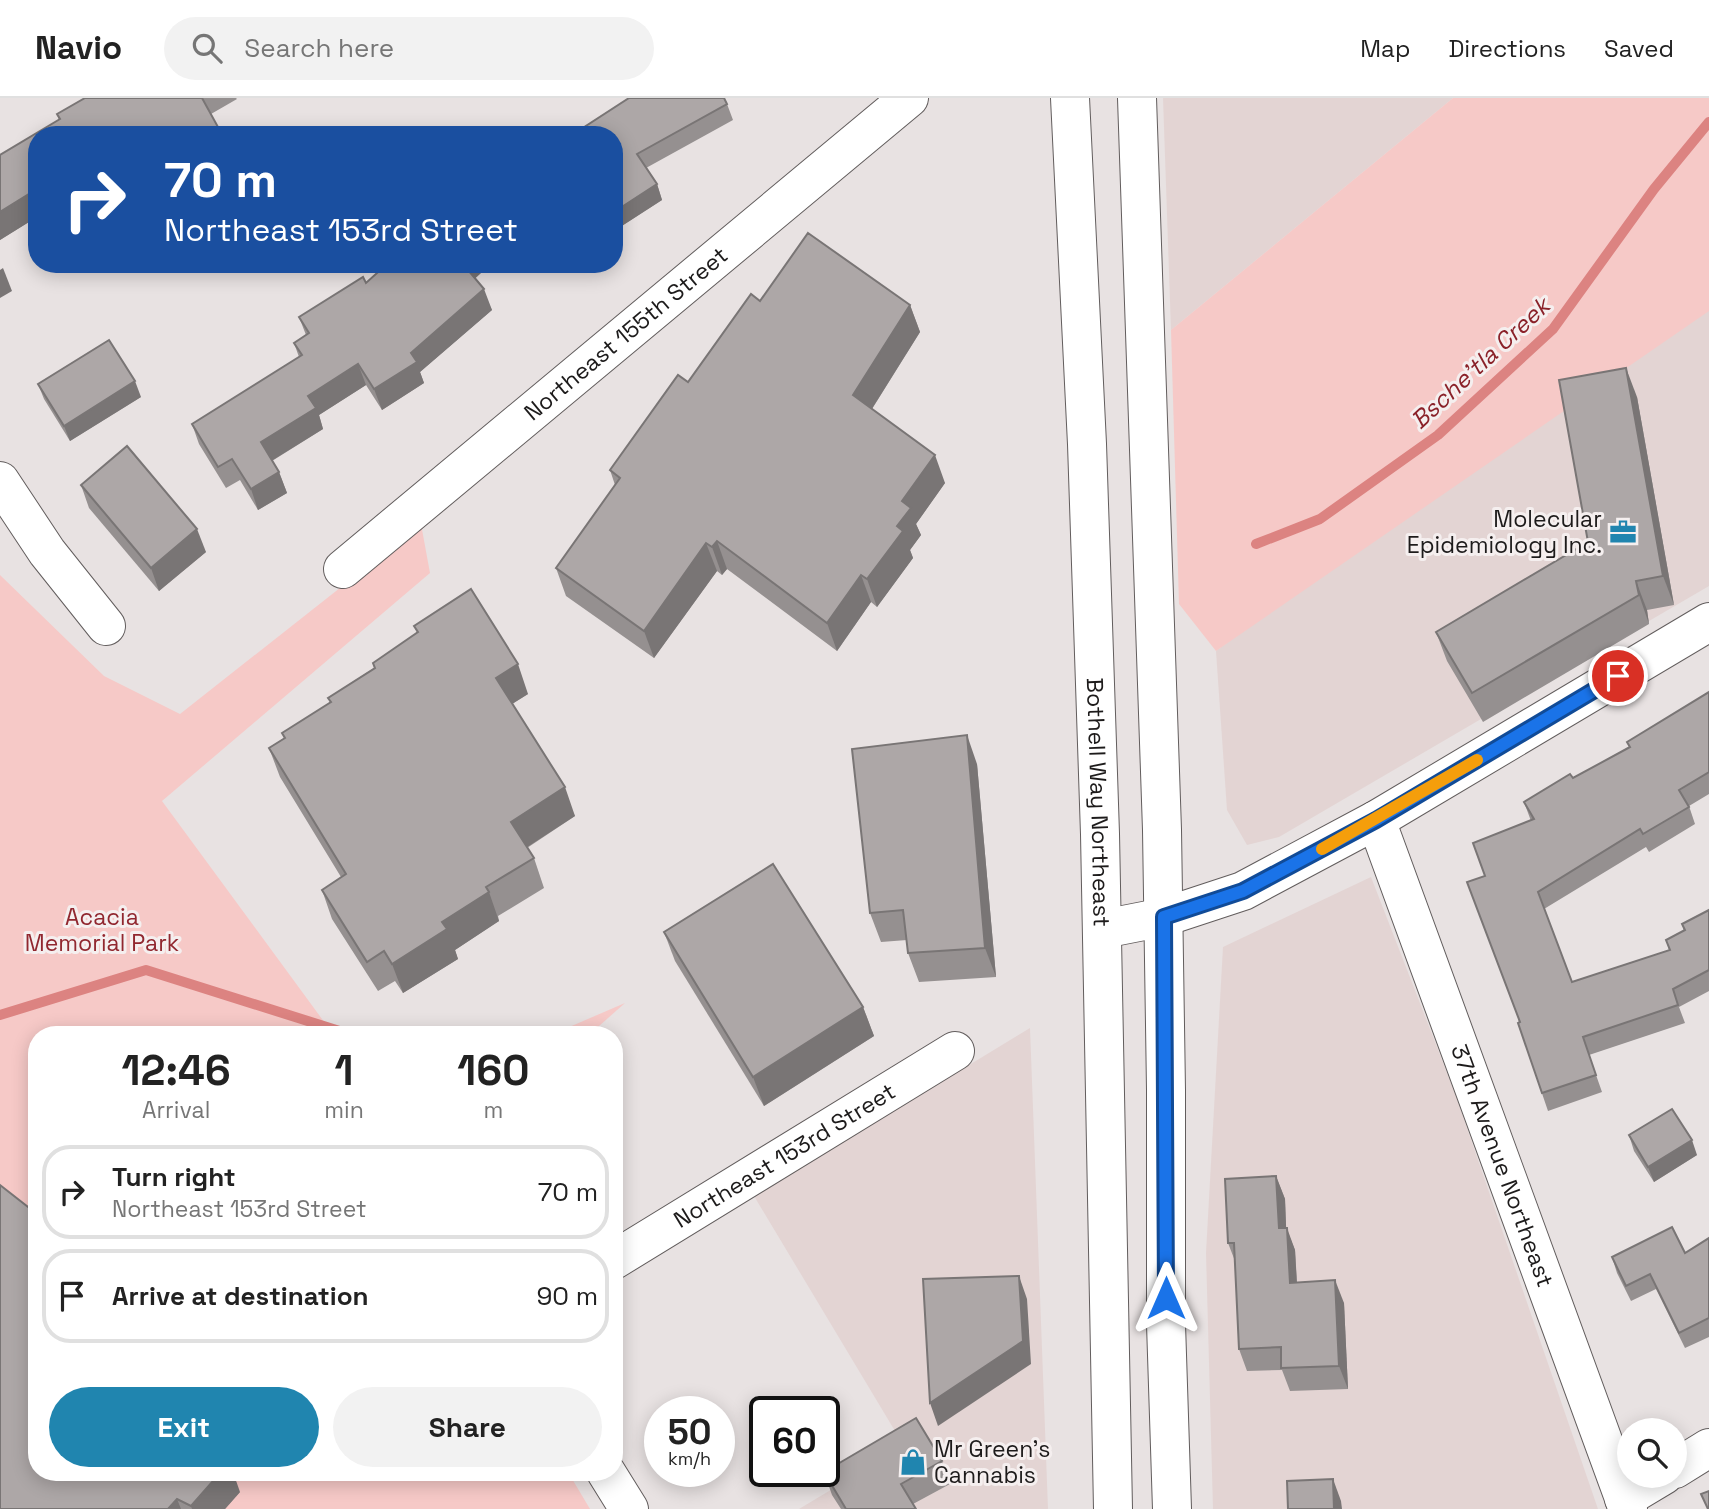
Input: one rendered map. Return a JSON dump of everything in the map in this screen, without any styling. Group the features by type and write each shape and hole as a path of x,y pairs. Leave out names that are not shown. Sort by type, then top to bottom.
{"street":[{"name":"Northeast 155th Street","path":"343,569 909,98"},
{"name":"Bothell Way Northeast","path":"1070,98 1087,444 1102,929 1113,1509"},
{"path":"1138,98 1159,695 1164,917 1166,1324 1172,1509"},
{"path":"0,481 47,552 106,626"},
{"path":"1102,929 1164,917 1243,891 1376,820 1709,622"},
{"name":"37th Avenue Northeast","path":"1376,820 1626,1504"},
{"name":"Northeast 153rd Street","path":"623,1254 955,1051"},
{"path":"1687,1462 1709,1448"},
{"path":"612,1481 629,1509"},
{"path":"1626,1504 1647,1488"}],"shaded area":[{"path":"1163,98 1453,98 1171,330"},
{"path":"1709,307 1709,586 1279,837 1247,845 1227,810 1216,651 1579,384"},
{"path":"1371,877 1456,1096 1598,1509 1213,1509 1206,1253 1223,947"},
{"path":"1030,1028 1048,1509 799,1509 840,1487 840,1484 904,1446 754,1196"}],"green space":[{"path":"1453,98 1709,98 1709,311 1216,651 1179,604 1171,330"},
{"name":"Acacia Memorial Park","path":"421,524 430,573 162,801 327,1026 28,1026 28,1481 573,1481 590,1509 0,1509 0,575 104,676 180,714"},
{"path":"625,1003 599,1026 572,1026"}],"building":[{"path":"85,98 202,98 217,126 48,126 60,119 57,114"},
{"path":"629,98 724,98 727,104 637,154 657,184 623,206 623,126 586,126"},
{"path":"28,138 28,194 0,212 0,155"},
{"path":"808,233 910,305 853,395 935,455 902,501 911,508 897,526 903,531 867,579 861,575 827,623 717,541 712,547 706,543 644,631 556,568 620,478 610,470 678,375 688,382 751,294 760,301"},
{"path":"377,273 471,273 484,289 411,353 417,362 374,389 358,364 308,396 316,408 261,442 279,472 251,489 232,459 218,467 192,424 302,355 294,343 309,333 299,317 363,277 366,283"},
{"path":"109,340 135,381 64,426 38,384"},
{"path":"1626,368 1663,576 1636,581 1639,595 1472,693 1436,632 1588,542 1559,380"},
{"path":"127,446 197,529 151,568 81,485"},
{"path":"471,589 518,664 496,678 565,787 511,822 534,858 486,887 489,892 442,922 447,929 392,964 384,951 367,962 322,890 346,874 269,748 285,738 282,733 331,702 328,698 375,668 373,663 418,632 414,626"},
{"path":"1709,692 1709,772 1679,790 1689,807 1643,834 1640,829 1538,892 1572,982 1670,950 1666,940 1685,930 1682,924 1709,910 1709,970 1673,989 1678,1005 1583,1037 1596,1075 1542,1093 1518,1023 1520,1022 1467,882 1485,876 1473,843 1534,819 1524,802 1570,774 1573,778 1630,747 1627,742"},
{"path":"967,735 985,948 908,953 903,910 870,913 852,749"},
{"path":"773,864 863,1007 753,1077 664,932"},
{"path":"1672,1109 1692,1140 1648,1167 1629,1135"},
{"path":"1276,1176 1279,1228 1287,1228 1290,1283 1335,1280 1339,1366 1281,1368 1281,1347 1239,1349 1234,1243 1228,1243 1225,1179"},
{"path":"0,1185 28,1207 28,1481 213,1481 191,1506 177,1499 168,1509 0,1509"},
{"path":"1672,1227 1685,1253 1709,1238 1709,1318 1679,1333 1650,1274 1626,1286 1612,1257"},
{"path":"1019,1276 1023,1341 930,1403 923,1279"},
{"path":"916,1418 942,1461 901,1484 916,1509 846,1509 833,1487 840,1487 840,1463"},
{"path":"1333,1479 1334,1509 1288,1509 1287,1481"},
{"path":"1709,1491 1709,1509 1708,1509 1701,1494"}],"waterway":[{"name":"Bsche'tla Creek","path":"1256,544 1320,519 1438,435 1553,329 1654,189 1709,122"},
{"name":"Bsche'tla Creek","path":"0,1015 146,970 324,1026"}],"slow traffic":[{"path":"1322,849 1477,760"}],"place":[{"name":"Molecular Epidemiology Inc.","path":"1623,532"},
{"name":"Mr Green's Cannabis","path":"913,1462"}],"route":[{"path":"1166,1298 1164,917 1243,891 1376,820 1618,676"}]}
